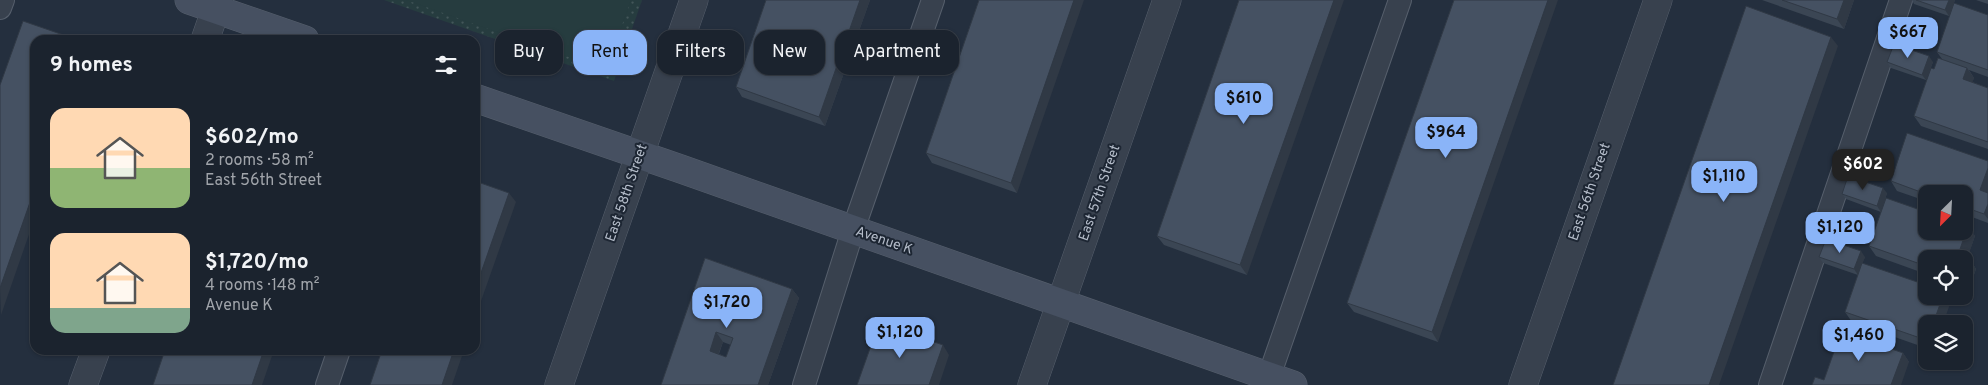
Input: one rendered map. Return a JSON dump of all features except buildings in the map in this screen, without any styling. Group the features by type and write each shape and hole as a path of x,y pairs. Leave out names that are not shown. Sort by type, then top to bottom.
{"street":[{"path":"189,0 217,5 292,35"},
{"name":"East 58th Street","path":"559,385 694,0"},
{"name":"East 57th Street","path":"1032,385 1167,0"},
{"name":"East 56th Street","path":"1522,385 1658,0"},
{"path":"207,35 217,5"},
{"name":"Avenue K","path":"480,100 853,230 1276,382"},
{"path":"84,385 94,355"}],"lane":[{"path":"0,8 3,0"},
{"path":"804,385 853,230 933,0"},
{"path":"1276,382 1400,0"},
{"path":"1770,385 1901,0"},
{"path":"327,385 337,355"}],"green space":[{"path":"384,0 642,0 632,30 573,30 573,67 563,63 563,30 495,30 495,39"},
{"path":"406,0 631,0 620,30 573,30 573,58 563,55 563,30 495,31"},
{"path":"597,75 616,75 614,81"}]}
